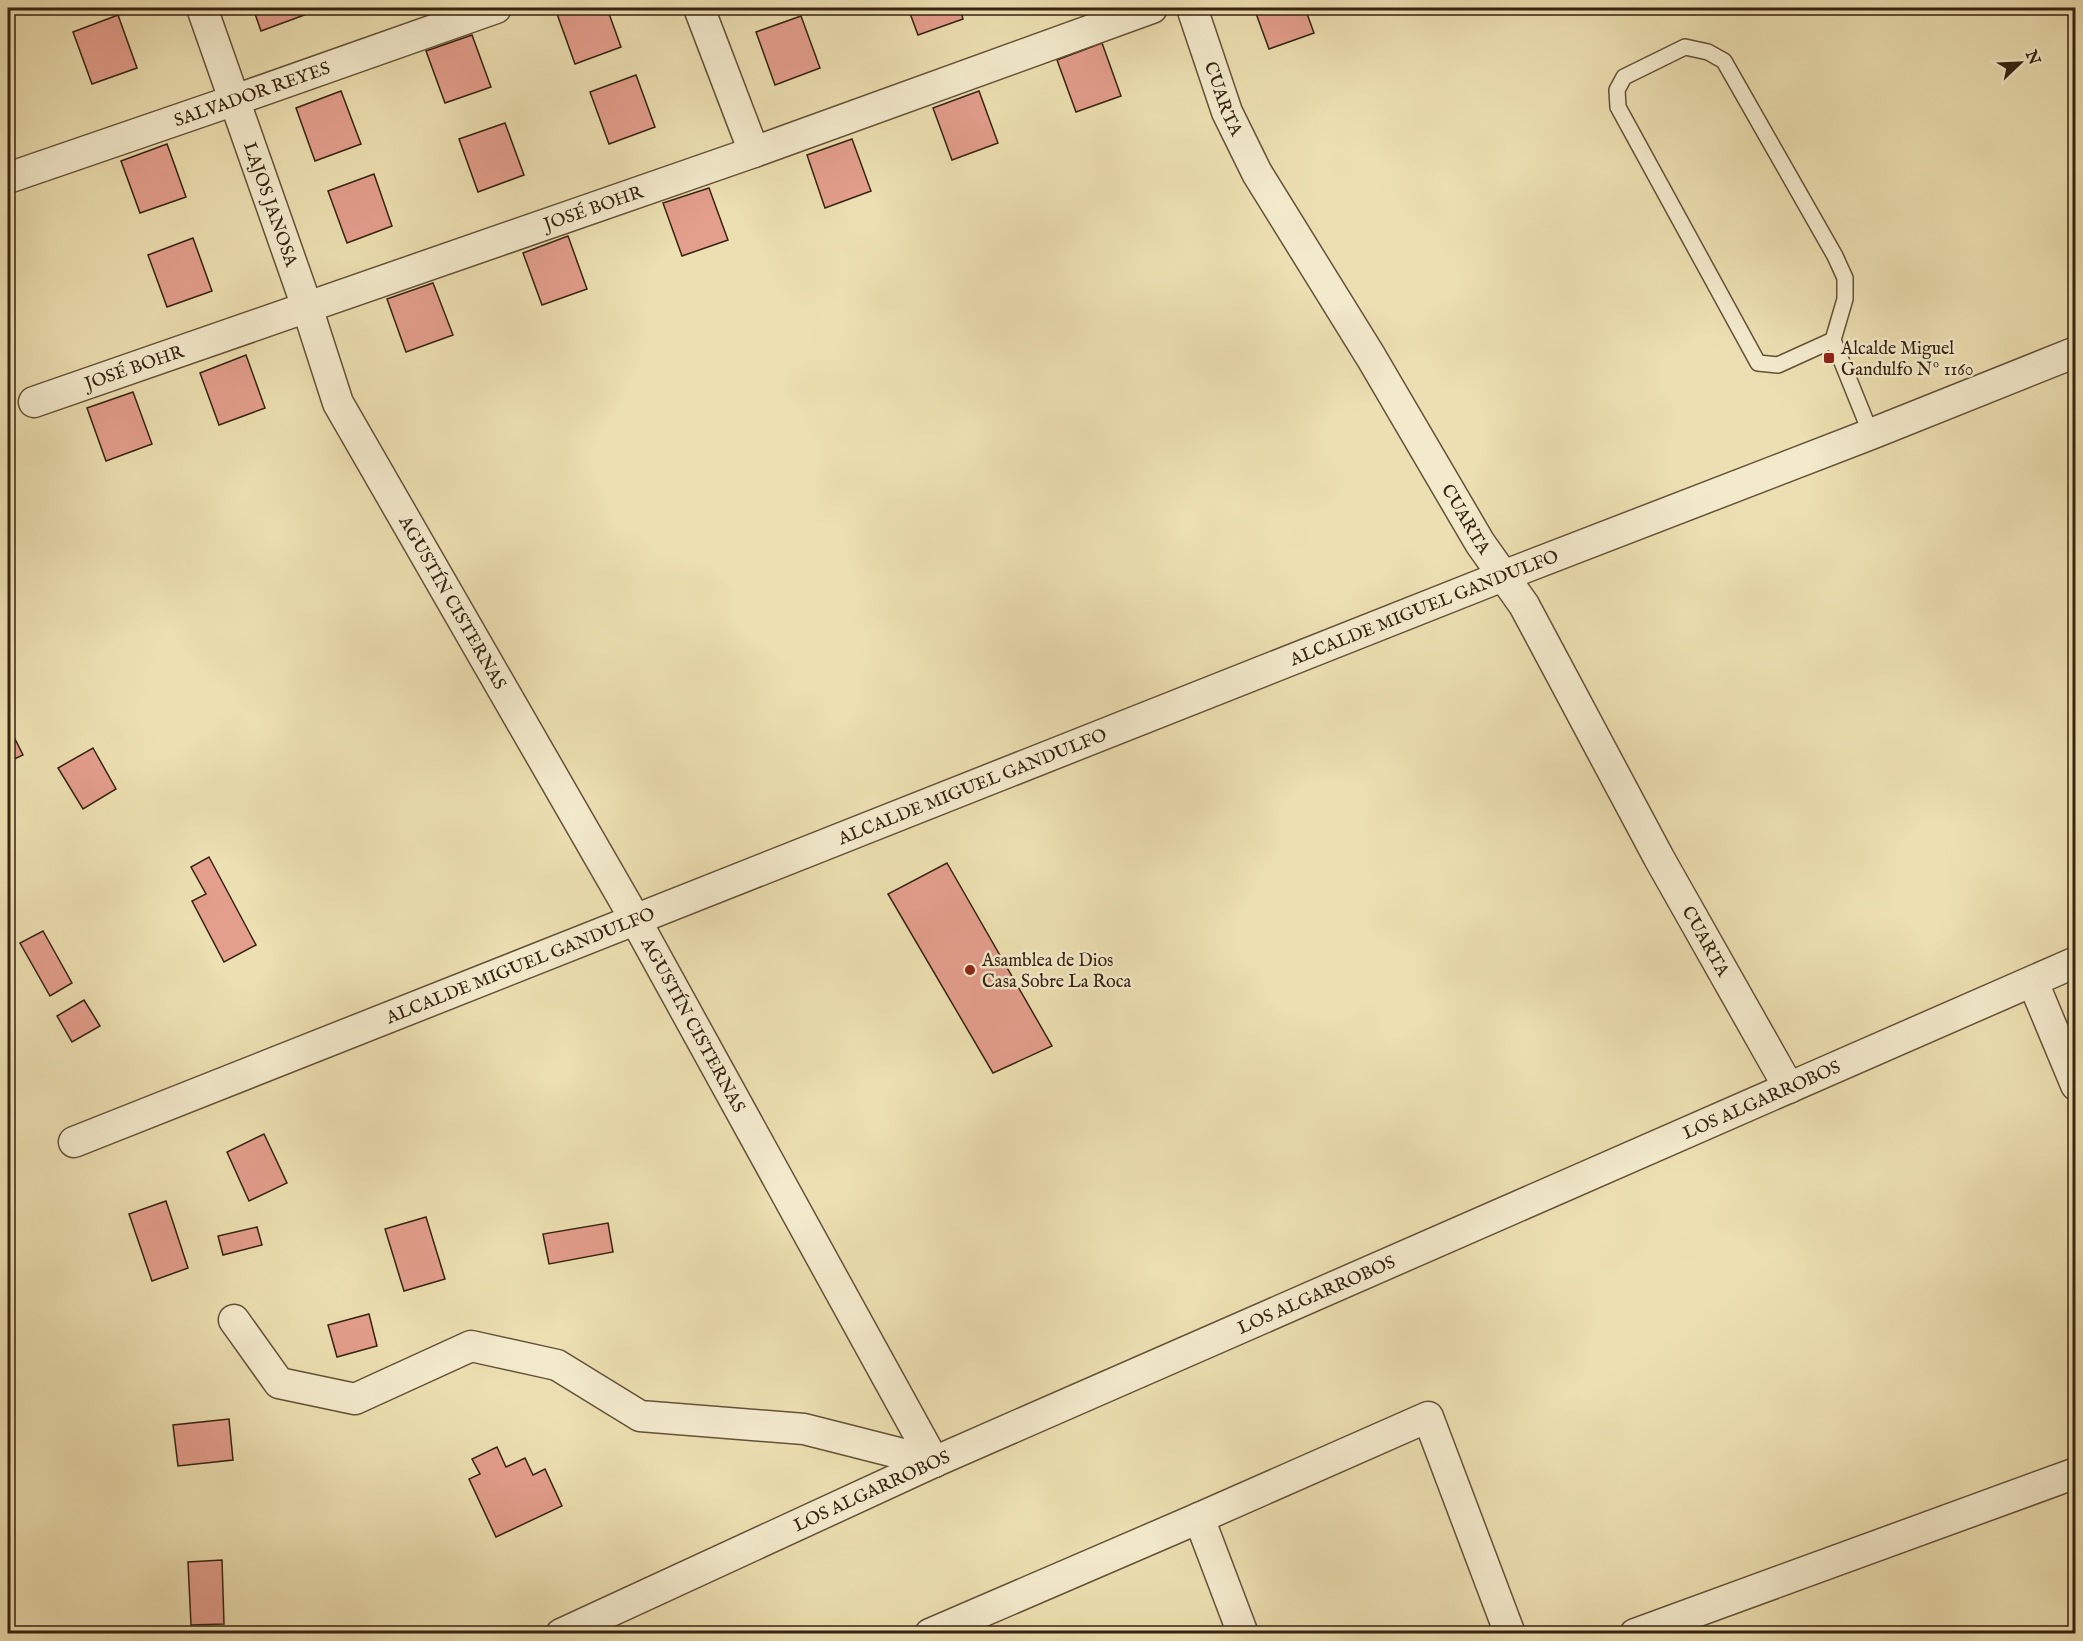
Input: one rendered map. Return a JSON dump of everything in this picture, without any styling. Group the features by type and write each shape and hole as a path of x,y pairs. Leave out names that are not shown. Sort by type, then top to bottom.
{"street":[{"name":"LAJOS JANOSA","path":"202,8 338,403"},
{"name":"SALVADOR REYES","path":"8,178 496,8"},
{"path":"699,8 754,152"},
{"name":"JOSÉ BOHR","path":"33,402 754,152 1152,8"},
{"name":"CUARTA","path":"1192,8 1227,112 1257,173 1371,357 1480,543 1524,605 1659,858 1789,1088"},
{"name":"ALCALDE MIGUEL GANDULFO","path":"74,1142 1503,576 2076,352"},
{"name":"AGUSTÍN CISTERNAS","path":"338,403 635,920 934,1462"},
{"name":"LOS ALGARROBOS","path":"561,1634 934,1462 2076,962"},
{"path":"2033,982 2076,1085"},
{"path":"234,1320 279,1383 355,1399 471,1346 557,1365 640,1416 804,1429 934,1462"},
{"path":"930,1634 970,1626 1199,1518 1428,1417 1510,1634"},
{"path":"1635,1634 2076,1473"},
{"path":"1199,1518 1243,1634"}],"lane":[{"path":"1833,340 1778,365 1758,363 1617,107 1617,90 1624,77 1685,47 1708,52 1724,61 1835,256 1845,278 1845,299 1833,340 1871,434"}],"building":[{"path":"253,8 305,8 307,14 261,31"},
{"path":"567,8 607,8 621,47 575,64 556,11"},
{"path":"908,8 960,8 963,19 918,35"},
{"path":"1254,8 1305,8 1314,33 1269,49"},
{"path":"118,15 137,68 92,84 73,32"},
{"path":"801,16 820,68 775,85 756,32"},
{"path":"472,35 491,87 445,103 426,51"},
{"path":"1102,43 1121,96 1076,112 1057,60"},
{"path":"636,75 655,127 609,144 590,92"},
{"path":"341,91 361,144 315,161 296,108"},
{"path":"979,91 998,143 952,160 933,108"},
{"path":"505,123 524,175 478,192 459,139"},
{"path":"852,139 871,191 825,208 807,155"},
{"path":"167,144 186,197 140,213 121,161"},
{"path":"374,174 392,226 347,243 328,191"},
{"path":"709,188 728,240 682,256 663,203"},
{"path":"568,236 587,289 542,305 523,253"},
{"path":"193,238 212,291 167,307 148,255"},
{"path":"433,283 453,335 406,352 387,299"},
{"path":"246,355 265,408 219,425 200,373"},
{"path":"133,392 152,444 106,461 87,408"},
{"path":"12,733 23,755 8,762 8,736"},
{"path":"93,748 116,789 83,809 58,768"},
{"path":"209,857 256,945 224,962 192,901 206,894 191,867"},
{"name":"Asamblea de Dios Casa Sobre La Roca","path":"947,863 1052,1046 993,1073 888,894"},
{"path":"43,931 72,983 50,996 20,943"},
{"path":"84,1000 100,1026 72,1042 57,1016"},
{"path":"264,1134 287,1183 249,1201 227,1152"},
{"path":"166,1201 188,1268 152,1281 129,1214"},
{"path":"426,1217 445,1279 404,1291 385,1229"},
{"path":"608,1223 613,1252 549,1264 543,1234"},
{"path":"257,1227 262,1245 223,1255 218,1236"},
{"path":"369,1314 377,1346 337,1357 328,1325"},
{"path":"229,1419 233,1460 178,1466 173,1425"},
{"path":"497,1447 506,1467 525,1458 533,1475 545,1469 562,1506 496,1537 469,1479 480,1474 472,1459"},
{"path":"222,1560 224,1624 191,1625 188,1562"}],"place":[{"name":"Alcalde Miguel Gandulfo Nº 1160","path":"1829,358"},
{"name":"Asamblea de Dios Casa Sobre La Roca","path":"970,970"}]}
